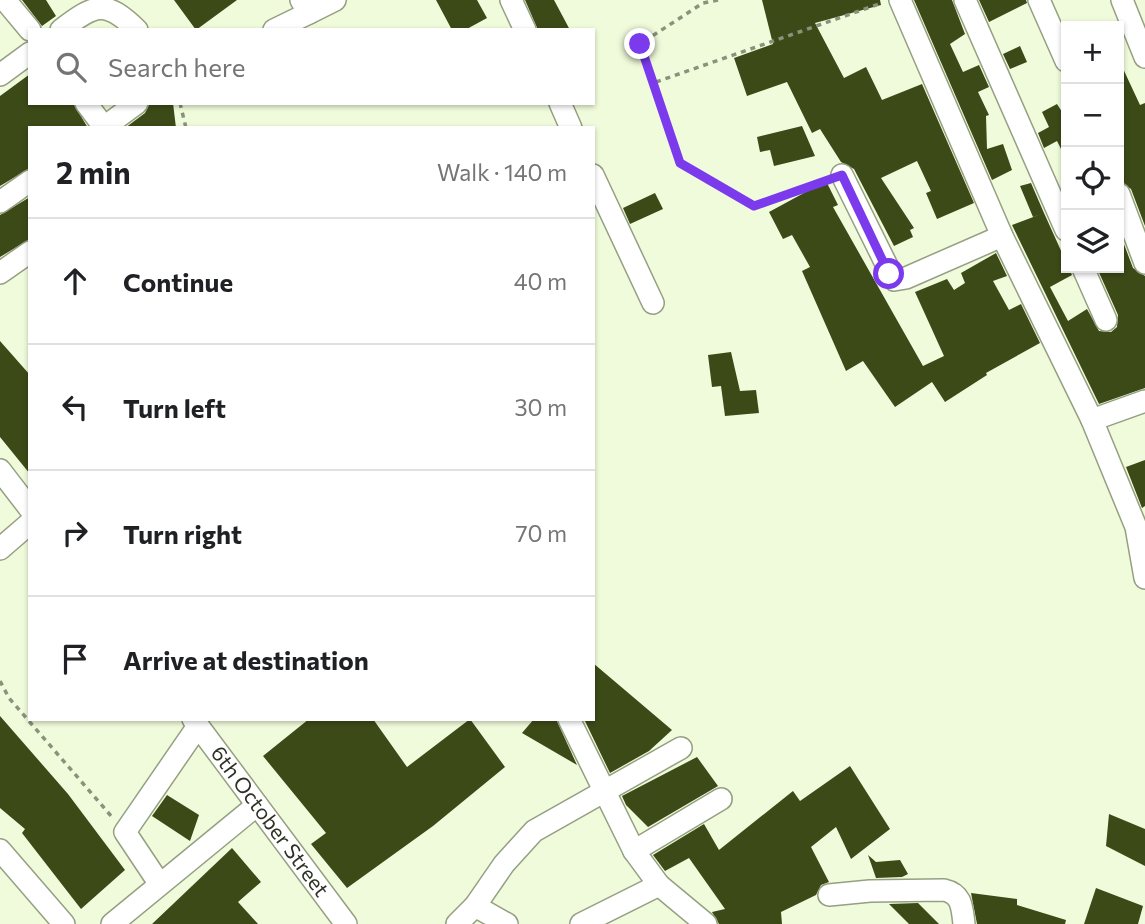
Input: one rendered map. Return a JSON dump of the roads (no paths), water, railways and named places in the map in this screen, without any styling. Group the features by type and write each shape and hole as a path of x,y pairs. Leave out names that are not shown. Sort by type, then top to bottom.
{"street":[{"path":"5,0 28,28"},
{"path":"277,28 305,7 335,0"},
{"path":"511,0 524,28"},
{"path":"900,0 1002,236 1092,420 1136,527 1145,578"},
{"path":"965,0 1061,219"},
{"path":"1039,0 1061,50"},
{"path":"1122,0 1145,57"},
{"path":"64,28 100,2 111,3 122,10 136,28"},
{"path":"0,75 28,54"},
{"path":"88,105 103,126"},
{"path":"105,126 134,105"},
{"path":"560,105 570,126"},
{"path":"842,175 894,280 899,281 1002,236"},
{"path":"595,180 653,303"},
{"path":"0,202 28,182"},
{"path":"1124,207 1145,263"},
{"path":"0,273 28,253"},
{"path":"1085,273 1106,320"},
{"path":"1092,420 1145,401"},
{"path":"0,471 28,506"},
{"path":"0,549 28,525"},
{"path":"570,721 634,851 659,885 706,924"},
{"path":"159,883 125,832 195,723"},
{"name":"6th October Street","path":"195,723 345,924"},
{"path":"457,924 475,906 504,864 534,831 604,789 681,748"},
{"path":"634,851 721,799"},
{"path":"112,924 257,805"},
{"path":"0,850 64,924"},
{"path":"581,924 659,885"},
{"path":"829,895 870,891 954,892 961,901 964,924"},
{"path":"475,906 507,924"}]}
